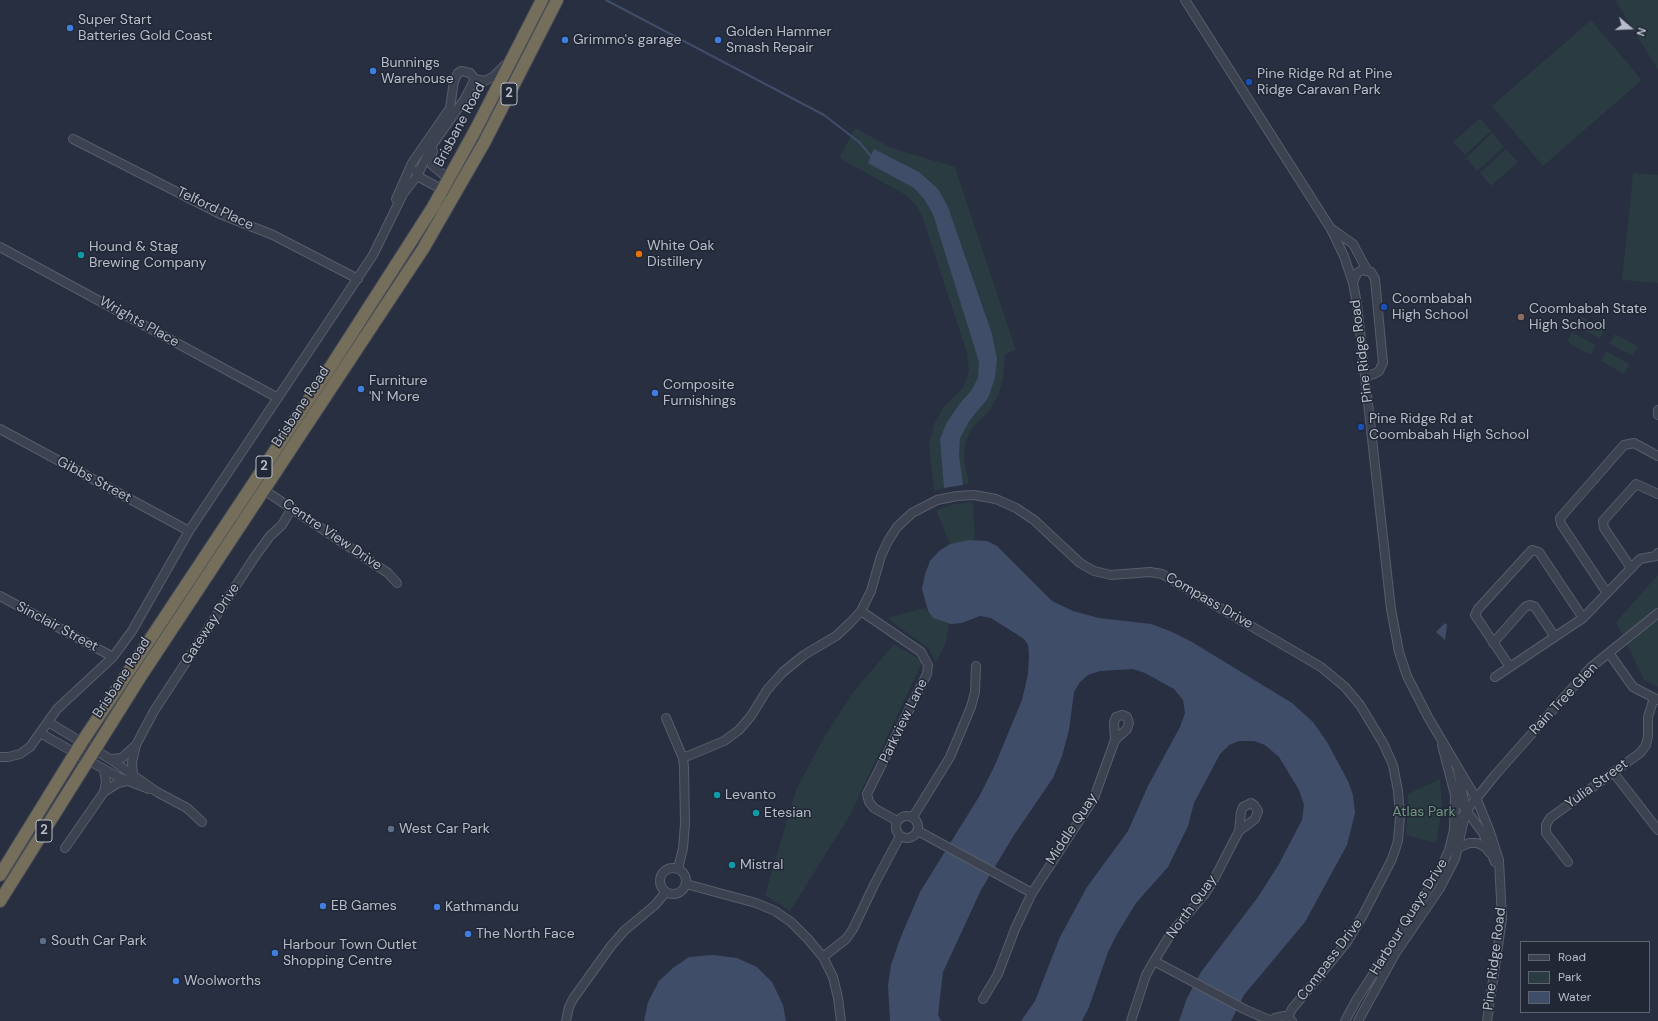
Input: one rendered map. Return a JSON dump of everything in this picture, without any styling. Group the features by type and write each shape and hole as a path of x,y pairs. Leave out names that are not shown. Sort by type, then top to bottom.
{"highway":[{"name":"Brisbane Road","path":"0,875 82,742 333,363 446,185 542,0"},
{"name":"Brisbane Road","path":"0,901 94,749 405,278 457,191 557,0"}],"street":[{"name":"Pine Ridge Road","path":"1185,0 1331,229 1342,250 1353,283 1365,376 1383,543 1396,640 1407,676 1440,738 1476,800 1494,842 1499,860 1502,919 1487,1021"},
{"path":"394,210 396,197 416,158 450,108 454,81 458,73 461,71 470,73 475,80 485,81 490,79 515,53"},
{"path":"446,185 430,162 431,154 475,80"},
{"path":"394,210 407,187 417,176 433,144 442,134"},
{"name":"Telford Place","path":"73,139 220,214 273,235 358,279"},
{"path":"416,158 417,176"},
{"path":"417,176 446,185 457,191"},
{"name":"Brisbane Road","path":"0,757 20,754 30,747 63,702 113,657 132,631 189,531 358,279 377,248 394,210"},
{"path":"1331,229 1353,244 1367,270 1371,272 1375,279 1383,363 1374,374 1365,376"},
{"name":"Wrights Place","path":"0,246 278,398"},
{"path":"1353,283 1356,273 1367,270"},
{"path":"1658,410 1658,415"},
{"name":"Gibbs Street","path":"0,429 189,531"},
{"path":"1607,593 1561,524 1560,518 1624,445 1634,444 1658,456"},
{"path":"1631,568 1604,528 1603,521 1636,484 1658,494"},
{"name":"Centre View Drive","path":"264,490 388,573 397,583"},
{"name":"Compass Drive","path":"684,758 724,741 739,730 751,716 767,690 783,672 804,656 836,636 861,612 871,591 881,556 888,540 897,527 912,513 938,500 957,496 974,495 996,499 1016,508 1034,520 1080,563 1094,572 1111,575 1150,572 1162,574 1321,667 1345,687 1360,705 1383,743 1393,765 1398,791 1400,818 1398,841 1392,859 1364,915 1347,942 1292,1010 1290,1019"},
{"name":"Gateway Drive","path":"133,774 132,762 136,745 154,711 242,576 270,536 282,525 292,508"},
{"path":"1510,667 1476,618 1475,612 1532,550 1539,552 1583,618"},
{"path":"1495,677 1583,618 1640,559 1656,556 1658,553"},
{"name":"Sinclair Street","path":"0,596 113,657"},
{"path":"1493,643 1525,607 1530,605 1534,607 1555,637"},
{"name":"Parkview Lane","path":"861,612 921,652 928,665 927,674 867,794 869,802 874,808 897,821"},
{"path":"1609,653 1658,613"},
{"name":"Rain Tree Glen","path":"1466,811 1496,774 1590,668 1609,653 1633,687 1656,699"},
{"path":"913,817 950,757 971,707 976,666"},
{"name":"Yulia Street","path":"1568,862 1546,833 1546,825 1550,818 1640,753 1646,745 1648,736 1648,717 1656,699"},
{"path":"666,718 684,758 685,824 683,848 678,869"},
{"path":"48,722 110,759 157,792"},
{"path":"38,736 75,753 104,770 127,781 157,792 187,808 202,822"},
{"name":"Pine Ridge Road","path":"1440,738 1455,795 1483,833 1499,872"},
{"name":"Middle Quay","path":"983,999 998,974 1015,929 1032,893 1094,798 1115,740"},
{"name":"Gateway Drive","path":"110,759 122,758 136,745"},
{"name":"Harbour Quays Drive","path":"1358,1021 1395,954 1446,878 1458,848 1466,811 1458,768"},
{"path":"104,770 106,782 104,792"},
{"path":"1613,772 1658,830"},
{"path":"65,848 104,792 118,783 127,781"},
{"path":"1454,830 1455,795"},
{"name":"Harbour Quays Drive","path":"1345,1021 1357,999 1443,867 1454,830 1466,811"},
{"path":"905,815 913,817 918,822 918,831 911,838 900,836 895,829 897,821 905,815"},
{"path":"918,831 1032,893"},
{"name":"North Quay","path":"1131,1021 1146,976 1154,961 1172,932 1204,895 1239,831"},
{"path":"823,957 846,939 853,929 900,836"},
{"path":"1458,848 1469,843 1477,843 1485,847 1492,856"},
{"path":"668,868 678,869 685,875 686,884 680,892 676,894 666,892 660,882 661,876 668,868"},
{"path":"686,884 756,903 775,911 791,922 823,957 833,977 841,1021"},
{"path":"566,1021 573,999 611,946 624,931 655,905 666,892"},
{"path":"1154,961 1246,1010 1272,1021 1280,1016 1290,1019"}],"green space":[{"path":"1615,0 1658,0 1658,70"},
{"path":"1591,20 1642,80 1543,166 1492,106"},
{"path":"1480,118 1491,131 1465,155 1453,142"},
{"path":"855,128 892,148 955,167 1016,350 1005,354 1003,378 999,394 990,410 971,429 965,444 964,459 969,484 934,491 929,444 934,424 943,408 963,388 969,371 967,353 922,216 915,204 904,194 839,158"},
{"path":"1492,133 1504,147 1477,171 1466,158"},
{"path":"1506,149 1518,162 1491,186 1480,173"},
{"path":"1633,173 1658,175 1658,283 1622,280"},
{"path":"1581,316 1605,329 1600,339 1576,326"},
{"path":"1572,332 1596,345 1591,355 1567,342"},
{"path":"1615,334 1638,346 1633,356 1609,344"},
{"path":"1606,351 1630,364 1624,374 1601,361"},
{"path":"973,502 975,540 950,544 936,510 955,504"},
{"path":"1658,575 1658,687 1644,680 1616,622"},
{"path":"925,608 933,618 949,623 946,642 936,663 928,648 887,618"},
{"path":"894,644 923,661 850,815 790,911 765,895 796,790 824,737 854,691"},
{"name":"Atlas Park","path":"1440,779 1442,808 1436,843 1406,835 1408,794"}],"water":[{"path":"874,149 919,172 938,189 948,207 992,334 997,359 995,378 988,398 970,420 960,438 959,456 963,485 944,488 940,439 947,422 971,391 978,378 979,362 933,214 924,199 914,188 868,163"},
{"path":"969,540 987,541 997,546 1052,601 1073,611 1099,618 1151,624 1170,631 1192,642 1292,703 1313,722 1327,742 1348,781 1353,795 1355,813 1347,845 1305,922 1244,995 1231,1021 1179,1021 1187,998 1201,972 1258,897 1279,864 1302,820 1304,805 1299,790 1279,757 1265,745 1254,741 1239,741 1229,745 1220,754 1194,803 1188,826 1168,867 1136,903 1116,936 1108,952 1089,1007 1082,1021 1021,1021 1035,1001 1060,937 1087,887 1128,831 1148,786 1180,727 1185,713 1183,700 1174,689 1145,673 1133,669 1100,671 1088,675 1080,682 1074,692 1069,730 1062,756 1053,778 1014,835 981,890 943,972 938,1015 941,1021 890,1021 888,985 891,965 900,939 920,892 980,795 995,765 1022,700 1028,674 1028,645 1024,639 991,618 980,616 962,623 951,624 933,618 928,611 922,589 925,574 930,561 939,551 950,544"},
{"path":"1445,623 1447,625 1445,640 1436,632"},
{"path":"713,955 737,958 757,967 772,982 783,1005 786,1021 644,1021 648,1002 659,981 673,968 689,957"}],"waterway":[{"path":"606,0 824,115 859,142 871,156"}],"place":[{"name":"Super Start Batteries Gold Coast","path":"70,28"},
{"name":"Grimmo's garage","path":"565,40"},
{"name":"Golden Hammer Smash Repair","path":"718,40"},
{"name":"Bunnings Warehouse","path":"373,71"},
{"name":"Pine Ridge Rd at Pine Ridge Caravan Park","path":"1249,82"},
{"name":"White Oak Distillery","path":"639,254"},
{"name":"Hound & Stag Brewing Company","path":"81,255"},
{"name":"Coombabah High School","path":"1384,307"},
{"name":"Coombabah State High School","path":"1521,317"},
{"name":"Furniture 'N' More","path":"361,389"},
{"name":"Composite Furnishings","path":"655,393"},
{"name":"Pine Ridge Rd at Coombabah High School","path":"1361,427"},
{"name":"Levanto","path":"717,795"},
{"name":"Etesian","path":"756,813"},
{"name":"West Car Park","path":"391,829"},
{"name":"Mistral","path":"732,865"},
{"name":"EB Games","path":"323,906"},
{"name":"Kathmandu","path":"437,907"},
{"name":"The North Face","path":"468,934"},
{"name":"South Car Park","path":"43,941"},
{"name":"Harbour Town Outlet Shopping Centre","path":"275,953"},
{"name":"Woolworths","path":"176,981"}]}
